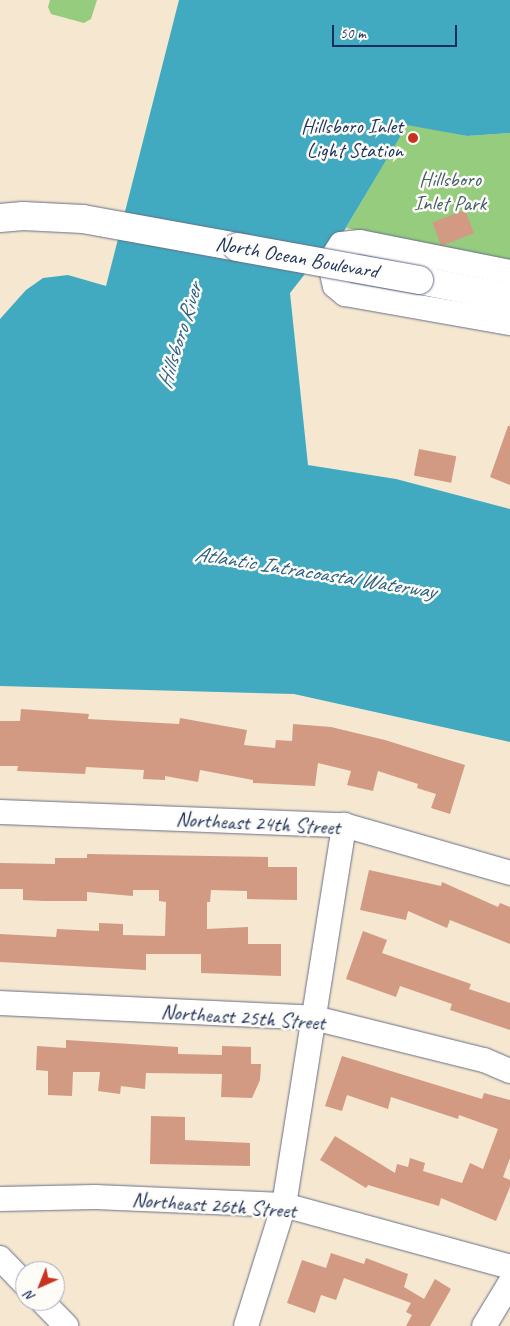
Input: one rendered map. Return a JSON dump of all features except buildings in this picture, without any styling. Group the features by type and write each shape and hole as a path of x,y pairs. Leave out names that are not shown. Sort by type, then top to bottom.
{"main road":[{"name":"North Ocean Boulevard","path":"0,218 23,216 84,219 510,298"}],"street":[{"path":"510,272 360,242 341,244 332,258 331,278 335,286 345,294 510,323"},
{"name":"Northeast 24th Street","path":"0,812 344,825 510,873"},
{"path":"246,1326 284,1205 344,825"},
{"name":"Northeast 25th Street","path":"0,1003 314,1018 484,1060 510,1070"},
{"name":"Northeast 26th Street","path":"0,1198 95,1197 284,1205 510,1267"},
{"path":"0,1258 15,1274"},
{"path":"484,1326 510,1283"},
{"path":"52,1311 66,1326"}],"green space":[{"path":"50,0 97,0 91,19 84,23 51,14 48,7"},
{"name":"Hillsboro Inlet Park","path":"407,124 467,136 510,133 510,261 346,228"}],"water":[{"path":"179,0 510,0 510,133 467,136 407,125 341,236 327,246 290,293 308,465 396,479 510,509 510,742 294,694 0,686 0,319 26,290 43,278 68,275 106,286"}],"place":[{"name":"Hillsboro Inlet Light Station","path":"413,138"}],"water label":[{"name":"Hillsboro River","path":"180,336"},
{"name":"Atlantic Intracoastal Waterway","path":"315,573"}]}
